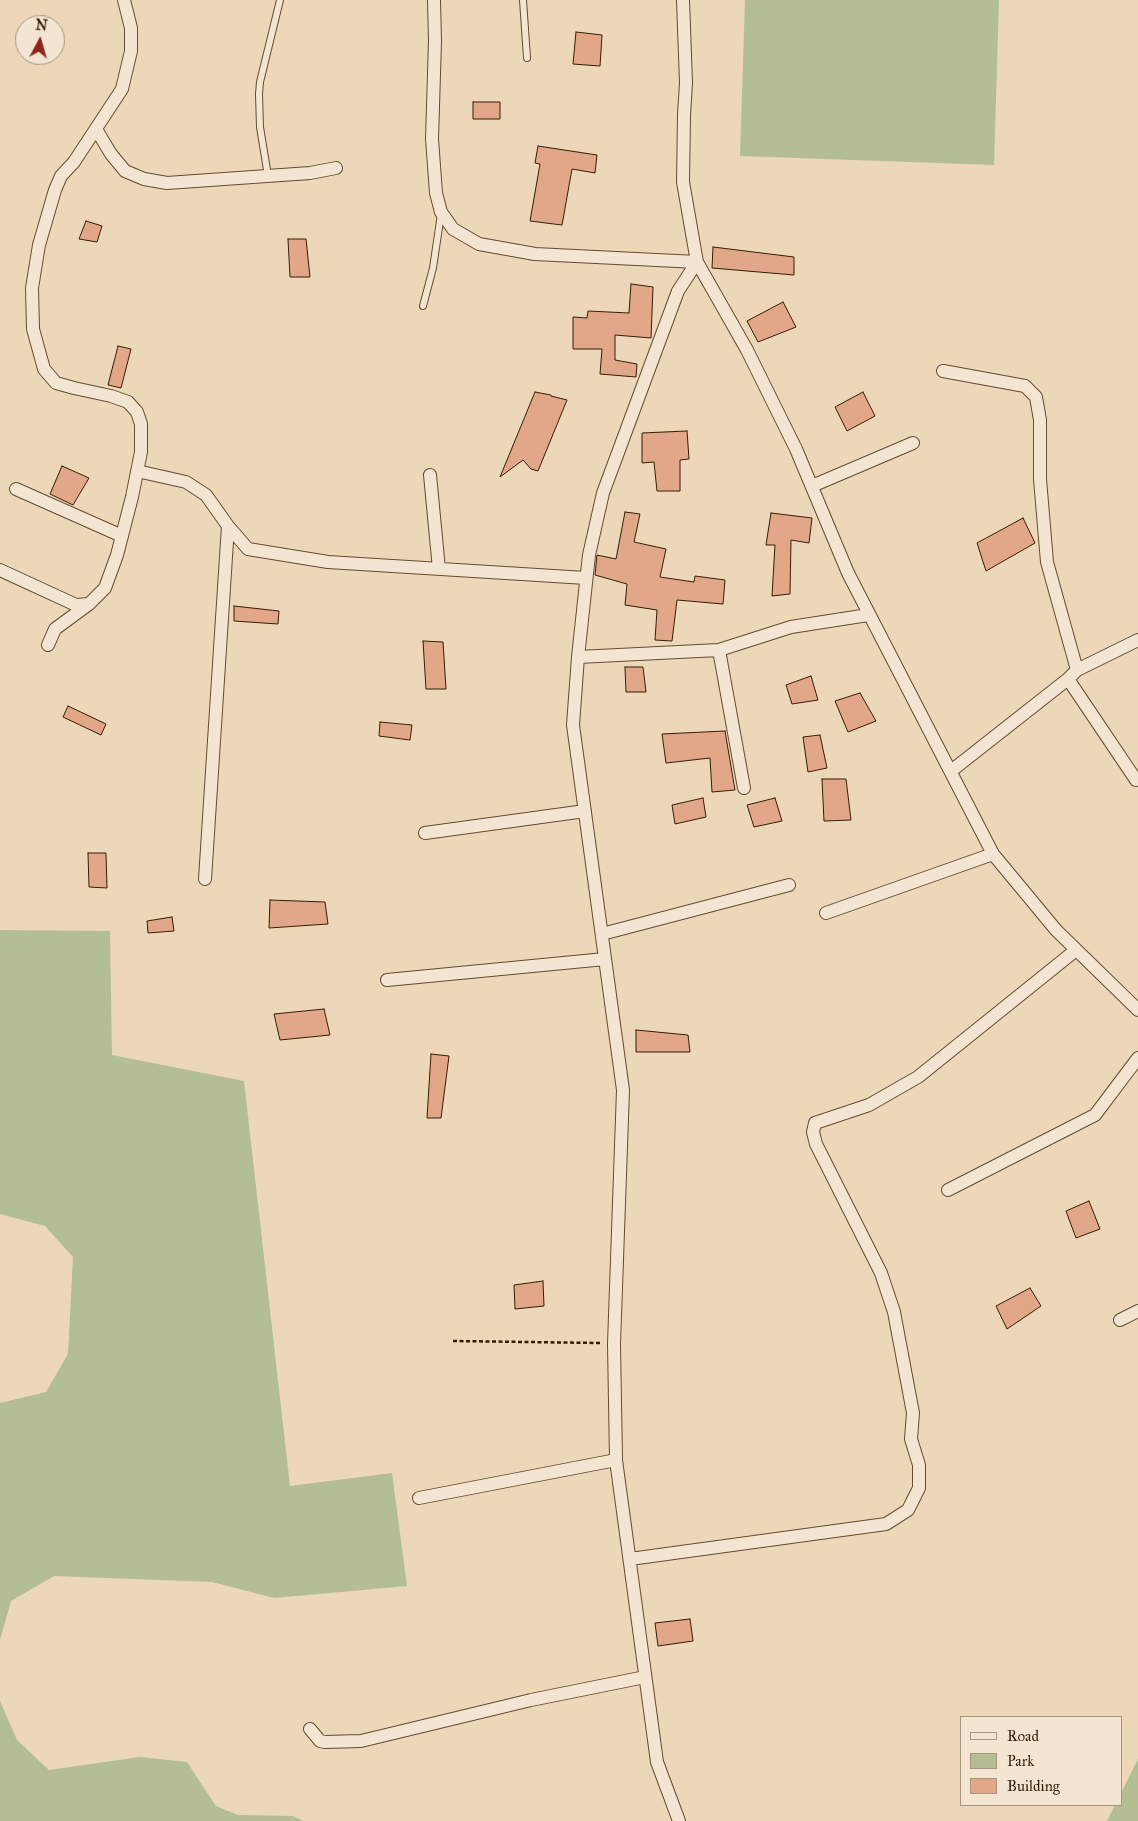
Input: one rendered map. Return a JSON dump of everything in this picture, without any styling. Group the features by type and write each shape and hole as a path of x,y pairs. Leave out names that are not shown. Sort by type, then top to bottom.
{"street":[{"path":"48,645 55,629 89,604 105,588 117,556 141,452 141,424 137,412 128,402 56,383 44,369 33,329 33,279 39,245 55,190 61,176 74,162 122,89 131,51 131,28 124,0"},
{"path":"434,0 435,41 432,139 436,193 441,212 453,229 479,244 535,254 697,262"},
{"path":"683,0 686,83 683,182 697,262 747,350 796,448 848,573 868,614 993,854 1056,930 1138,1008"},
{"path":"96,129 111,154 125,170 144,179 167,183 310,173 336,168"},
{"path":"679,1821 657,1762 616,1460 614,1344 623,1090 573,725 586,578 589,555 603,493 678,291 697,262"},
{"path":"943,371 1024,386 1036,397 1040,420 1040,479 1047,562 1072,674 1136,780"},
{"path":"812,486 913,443"},
{"path":"137,471 186,482 206,495 228,526 248,548 328,562 586,578"},
{"path":"430,475 438,569"},
{"path":"16,489 122,536"},
{"path":"205,879 228,526"},
{"path":"0,570 76,605 89,604"},
{"path":"578,657 719,650 792,627 868,614"},
{"path":"951,771 1072,674 1138,640"},
{"path":"719,650 744,788"},
{"path":"425,833 585,811"},
{"path":"826,913 993,854"},
{"path":"602,934 789,885"},
{"path":"630,1559 886,1524 908,1510 919,1488 919,1465 911,1438 913,1414 894,1312 881,1273 816,1144 813,1132 814,1123 869,1105 918,1077 1076,950"},
{"path":"387,980 605,959"},
{"path":"948,1190 1095,1115 1138,1058"},
{"path":"1120,1320 1138,1311"},
{"path":"419,1498 616,1460"},
{"path":"310,1729 320,1741 361,1741 532,1700 646,1677"}],"lane":[{"path":"268,176 260,127 259,94 280,0"},
{"path":"523,0 526,58"},
{"path":"423,306 433,268 441,212"}],"path":[{"path":"453,1341 614,1344"}],"green space":[{"path":"745,0 999,0 994,165 740,156"},
{"path":"0,930 110,931 112,1055 244,1081 290,1486 392,1473 407,1586 274,1598 212,1582 54,1576 11,1601 0,1640 0,1403 46,1392 68,1354 73,1257 45,1226 0,1214"},
{"path":"0,1701 17,1740 49,1770 140,1757 187,1762 216,1806 238,1815 293,1816 303,1821 0,1821"},
{"path":"1138,1759 1138,1821 1107,1821 1114,1806 1123,1806 1123,1789"}],"building":[{"path":"576,32 602,35 600,66 573,64"},
{"path":"473,102 500,102 500,119 473,119"},
{"path":"538,146 597,155 595,173 572,169 562,225 530,221 540,164 535,163"},
{"path":"86,221 102,226 97,242 79,239"},
{"path":"288,239 306,239 310,277 290,277"},
{"path":"713,247 794,257 794,275 712,268"},
{"path":"631,284 653,287 651,338 615,335 615,360 637,364 636,377 600,374 602,349 573,349 573,317 587,318 588,311 629,313"},
{"path":"783,302 796,327 758,342 747,321"},
{"path":"118,346 131,349 121,388 108,385"},
{"path":"535,392 567,400 538,471 531,469 523,460 500,477"},
{"path":"863,392 875,416 847,431 835,407"},
{"path":"687,431 689,459 680,460 680,491 657,491 654,462 642,463 642,433"},
{"path":"62,466 89,478 73,505 50,494"},
{"path":"625,512 640,514 634,542 666,549 660,577 694,582 695,576 725,580 723,604 677,600 672,641 655,640 657,610 625,605 627,584 595,575 597,555 616,559"},
{"path":"771,513 812,518 809,543 791,540 790,594 772,596 775,545 766,545"},
{"path":"1023,518 1035,543 986,571 977,543"},
{"path":"234,606 279,611 278,624 234,621"},
{"path":"423,641 443,642 446,689 426,689"},
{"path":"625,667 643,667 646,692 626,692"},
{"path":"811,676 818,700 792,704 786,685"},
{"path":"860,693 876,721 848,732 835,701"},
{"path":"68,706 106,724 101,735 63,717"},
{"path":"380,722 412,725 410,740 379,736"},
{"path":"725,731 735,790 712,792 710,758 666,763 662,734"},
{"path":"820,735 827,768 808,772 803,737"},
{"path":"822,779 846,779 851,820 824,821"},
{"path":"703,798 706,817 675,824 672,805"},
{"path":"775,798 782,821 754,827 747,805"},
{"path":"88,853 106,853 107,888 89,887"},
{"path":"270,900 325,902 328,924 269,928"},
{"path":"172,917 174,931 148,933 147,921"},
{"path":"324,1009 330,1035 280,1040 274,1014"},
{"path":"636,1030 688,1035 690,1052 636,1052"},
{"path":"431,1054 449,1056 441,1118 427,1118"},
{"path":"1089,1201 1100,1229 1076,1238 1066,1211"},
{"path":"543,1281 544,1306 515,1309 514,1285"},
{"path":"1030,1288 1041,1306 1007,1329 996,1306"},
{"path":"690,1619 693,1641 658,1646 655,1623"}]}
